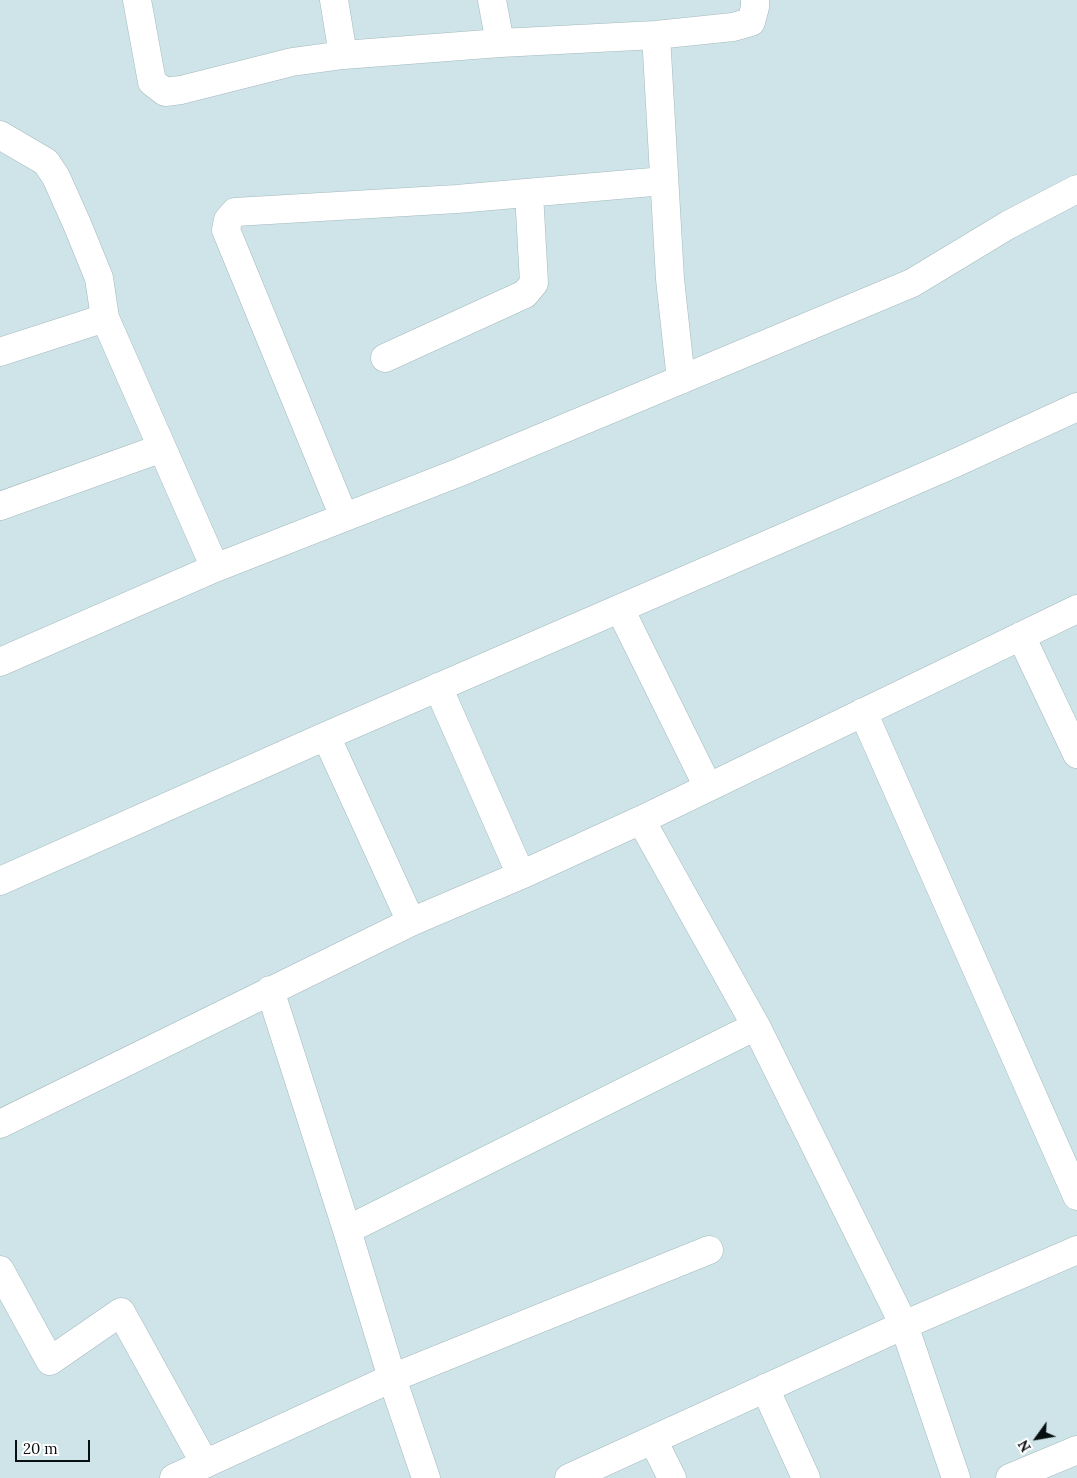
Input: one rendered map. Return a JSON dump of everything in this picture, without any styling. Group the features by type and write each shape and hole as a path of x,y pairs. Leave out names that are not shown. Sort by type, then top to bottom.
{"street":[{"path":"137,0 152,82 166,92 292,62 343,56 500,43 656,35 733,27 751,22 755,0"},
{"path":"334,0 343,56"},
{"path":"492,0 500,43"},
{"path":"656,35 670,279 680,380"},
{"path":"0,135 46,162 56,177 99,278 106,318 215,568"},
{"path":"344,518 226,230 228,220 234,212 457,200 664,181"},
{"path":"0,662 215,568 470,468 912,283 1008,225 1077,189"},
{"path":"385,358 526,294 534,283 529,193"},
{"path":"0,352 106,318"},
{"path":"0,881 326,736 953,464 1077,407"},
{"path":"0,506 162,448"},
{"path":"620,609 708,787"},
{"path":"0,1124 411,922 521,875 641,820 1077,609"},
{"path":"1021,636 1077,754"},
{"path":"438,687 521,875"},
{"path":"863,712 1077,1196"},
{"path":"326,736 411,922"},
{"path":"641,820 756,1026 904,1325 956,1478"},
{"path":"270,990 392,1378 426,1478"},
{"path":"347,1230 756,1026"},
{"path":"174,1478 392,1378 709,1250"},
{"path":"570,1478 904,1325 1077,1250"},
{"path":"0,1270 50,1360 121,1312 205,1464"},
{"path":"765,1388 806,1478"},
{"path":"653,1440 672,1478"},
{"path":"1019,1476 1077,1450"}]}
